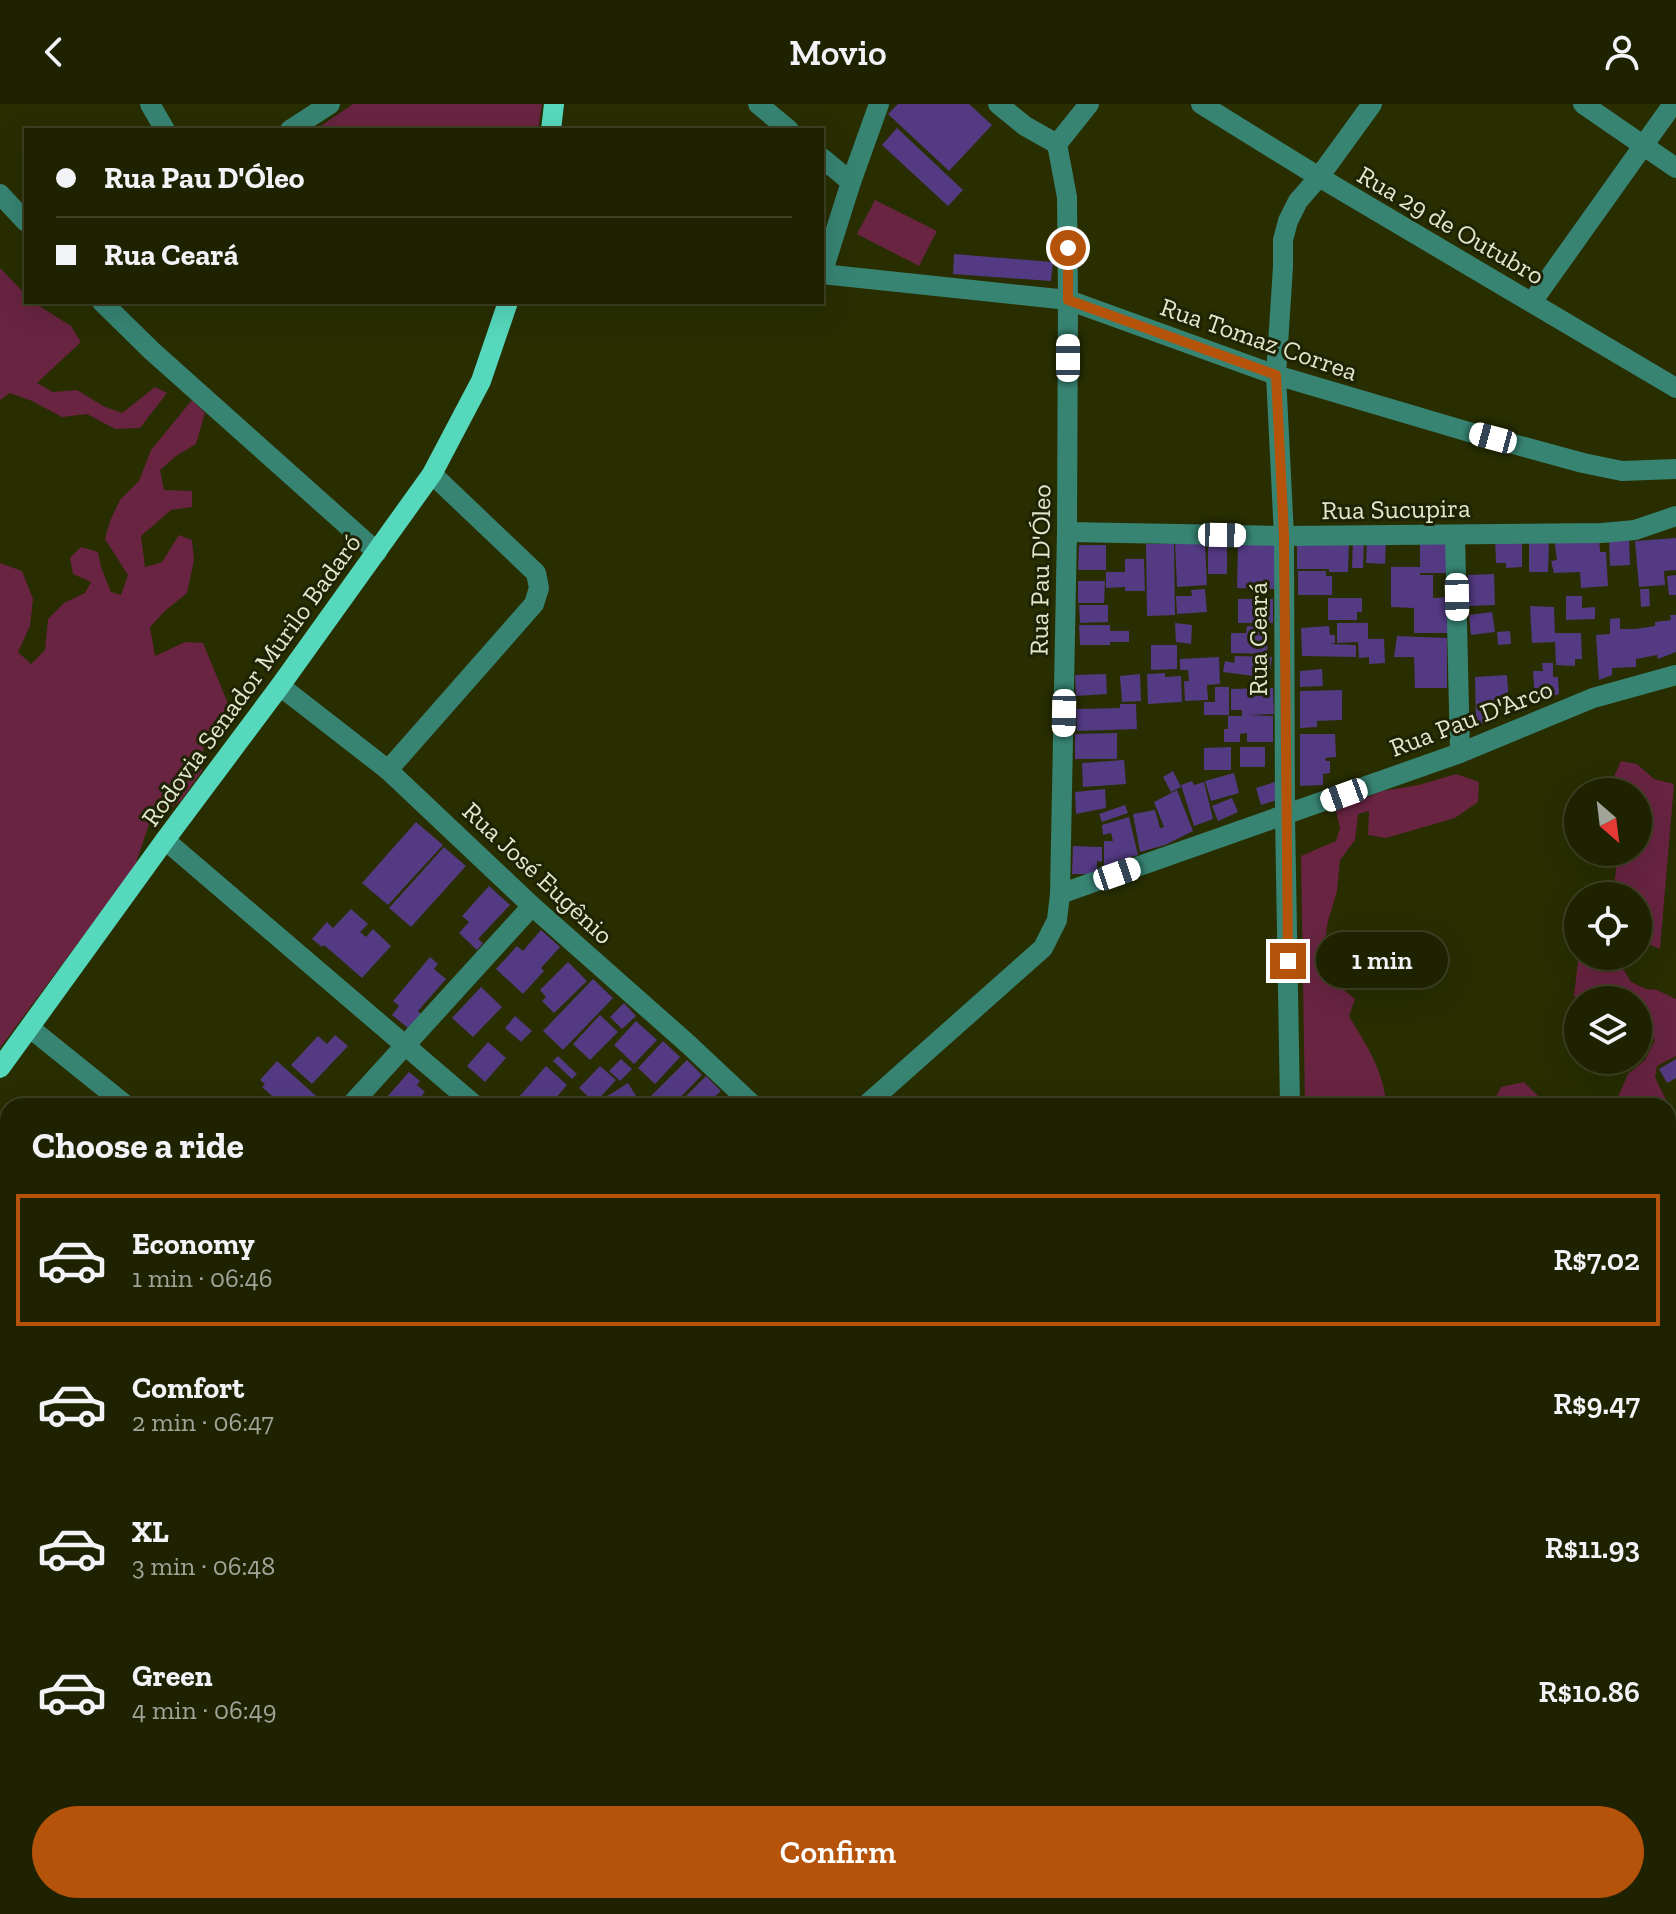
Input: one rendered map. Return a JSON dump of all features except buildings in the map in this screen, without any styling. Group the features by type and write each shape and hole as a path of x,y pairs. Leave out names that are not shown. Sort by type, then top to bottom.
{"main road":[{"path":"551,128 554,104"},
{"name":"Rodovia Senador Murilo Badaró","path":"0,1068 432,474 481,381 507,304"}],"street":[{"path":"150,104 164,128"},
{"path":"293,128 330,104"},
{"path":"758,104 787,128"},
{"path":"824,268 879,104"},
{"path":"998,104 1025,126 1057,144 1089,104"},
{"name":"Rua 29 de Outubro","path":"1201,104 1676,388"},
{"name":"Rua Ceará","path":"1290,1098 1284,536 1276,375 1283,240 1298,201 1372,104"},
{"path":"1583,104 1676,168"},
{"path":"1532,302 1673,104"},
{"name":"Rua Pau D'Óleo","path":"874,1098 1043,948 1057,920 1067,532 1068,300 1067,197 1057,144"},
{"path":"824,160 851,182"},
{"path":"0,194 24,220"},
{"name":"Rua Tomaz Correa","path":"824,274 1068,300 1276,375 1583,463 1622,471 1676,469"},
{"path":"104,304 152,351 377,552"},
{"path":"388,770 534,604 539,588 536,573 432,474"},
{"name":"Rua Sucupira","path":"1067,532 1284,536 1602,533 1635,530 1676,516"},
{"path":"1455,535 1460,753"},
{"name":"Rua Pau D'Arco","path":"1060,894 1460,753 1593,698 1676,675"},
{"name":"Rua José Eugênio","path":"280,686 388,770 532,906 745,1098"},
{"path":"165,840 467,1098"},
{"path":"357,1098 532,906"},
{"path":"30,1028 117,1098"}],"shaded area":[{"path":"353,104 542,104 538,128 318,128"},
{"path":"875,200 937,231 919,266 857,234"},
{"path":"0,268 24,293 24,304 36,304 71,326 81,342 37,383 53,392 77,390 103,406 122,413 155,387 167,393 140,428 115,429 87,414 62,417 10,393 0,400"},
{"path":"192,400 205,413 196,444 160,470 164,490 192,491 192,507 171,510 141,536 145,567 162,562 179,535 192,540 194,560 187,593 150,627 155,656 185,642 203,643 229,706 204,738 202,771 181,801 150,821 135,866 0,1048 0,563 22,571 33,599 30,626 18,652 31,664 45,650 48,619 64,603 85,593 91,582 73,574 70,558 81,547 98,552 111,592 121,595 128,575 105,539 110,521 120,500 139,481 151,450"},
{"path":"1621,761 1637,764 1654,779 1674,784 1660,949 1652,946 1652,882 1615,882 1616,866 1652,866 1652,778 1613,778"},
{"path":"1456,774 1479,782 1478,802 1455,818 1386,838 1368,835 1369,811 1358,814 1355,840 1340,860 1337,891 1322,959 1335,983 1355,999 1349,1016 1378,1070 1385,1098 1305,1098 1301,856 1336,841 1340,828 1336,811 1382,791 1419,785"},
{"path":"1577,970 1624,970 1631,982 1640,986 1575,986"},
{"path":"1652,990 1676,999 1676,1056 1657,1066 1655,1077 1665,1098 1618,1098 1628,1074 1652,1074 1652,1046 1655,1040 1652,1036"},
{"path":"1524,1082 1540,1098 1495,1098 1501,1087"}],"route":[{"path":"1068,248 1068,300 1276,375 1284,536 1288,961"}]}
